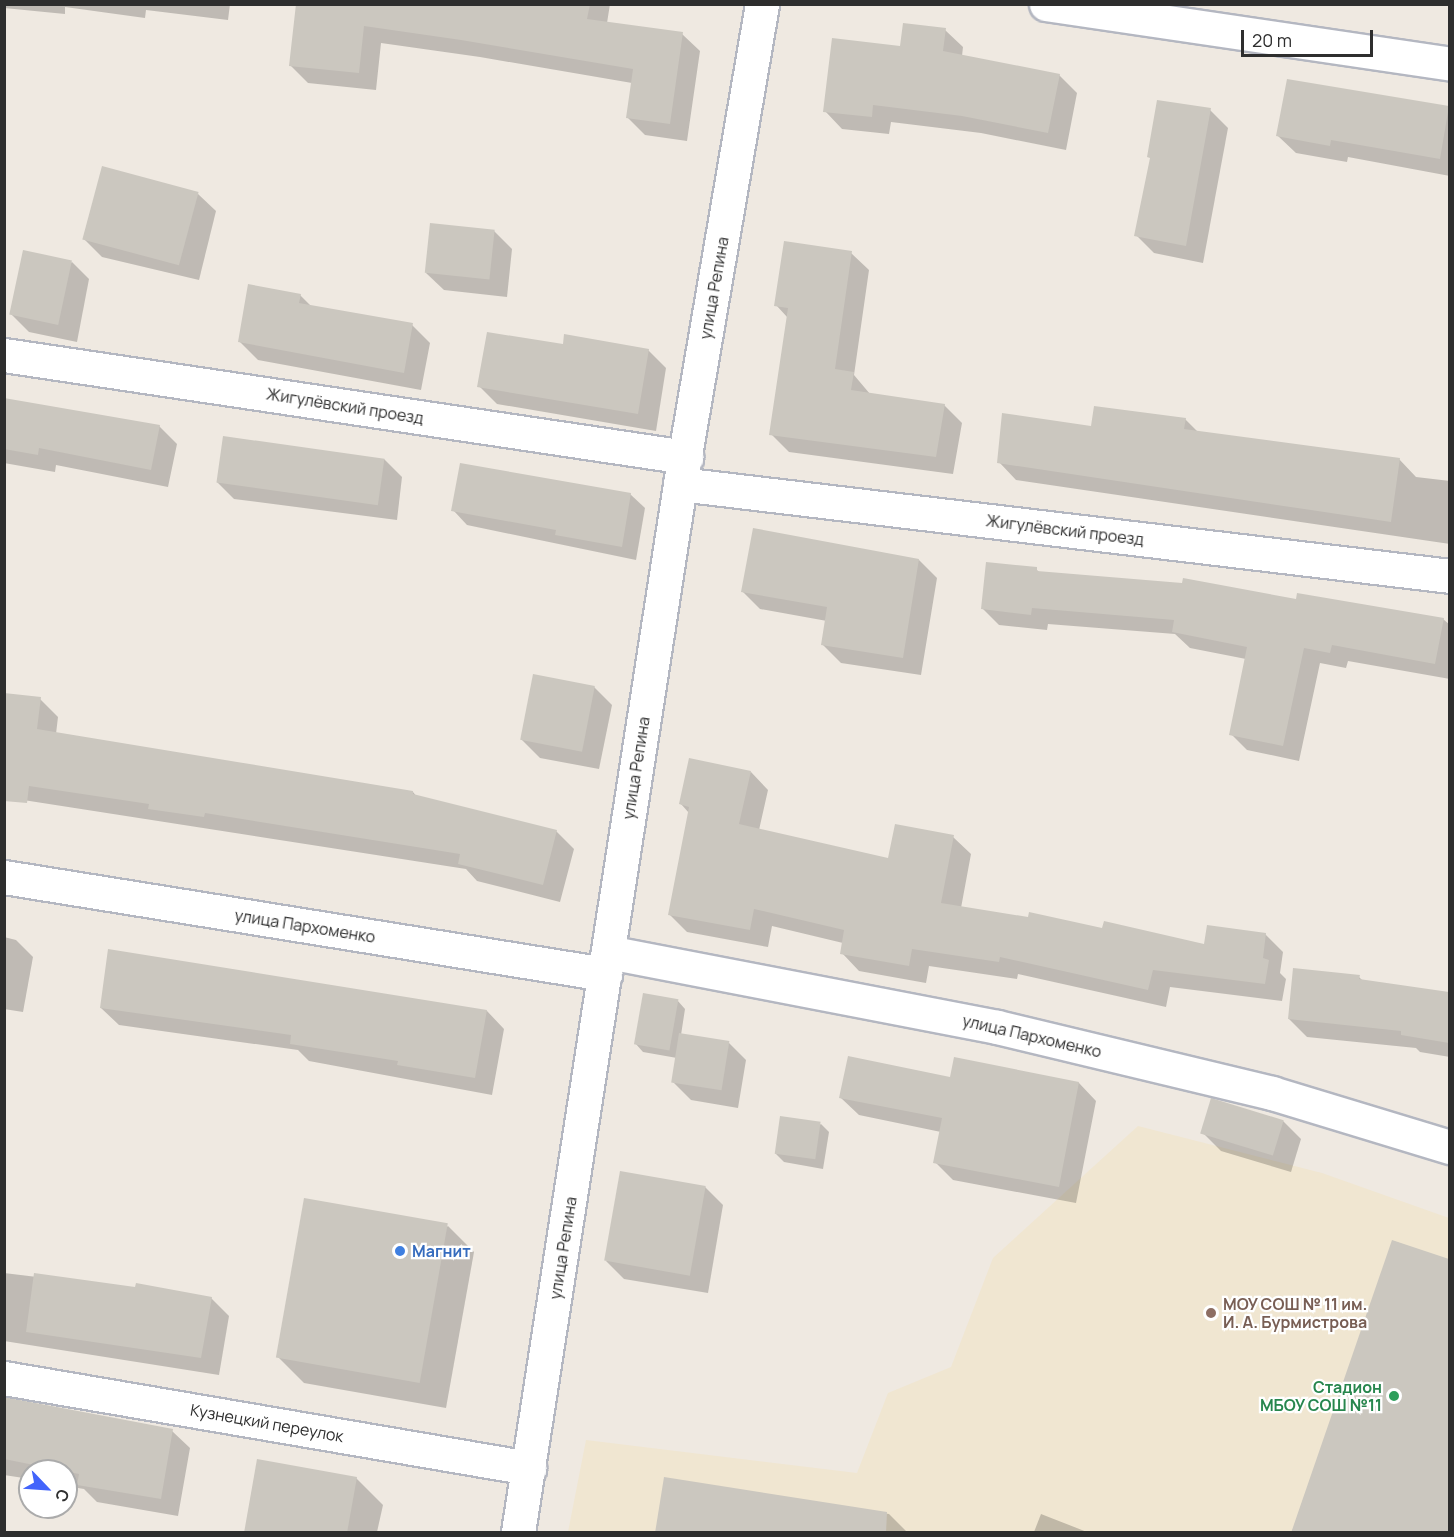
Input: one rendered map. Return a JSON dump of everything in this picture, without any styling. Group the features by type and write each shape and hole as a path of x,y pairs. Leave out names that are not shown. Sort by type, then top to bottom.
{"street":[{"name":"улица Репина","path":"518,1533 530,1468 683,471 762,4"},
{"path":"1046,4 1225,17 1449,64"},
{"name":"Жигулёвский проезд","path":"4,355 683,471 1449,576"},
{"name":"улица Пархоменко","path":"4,877 606,963 998,1027 1272,1093 1449,1147"},
{"name":"Кузнецкий переулок","path":"4,1377 530,1468"}],"shaded area":[{"name":"МОУ СОШ № 11 им. И. А. Бурмистрова","path":"1138,1126 1322,1173 1449,1218 1449,1532 568,1532 586,1440 857,1473 888,1393 951,1367 993,1258"}],"building":[{"path":"296,4 590,4 587,19 683,32 670,124 626,118 633,69 461,40 364,26 359,73 289,66"},
{"path":"903,23 946,28 943,51 1060,74 1048,133 962,116 873,105 872,117 823,112 832,38 900,46"},
{"path":"1287,79 1449,106 1440,159 1331,140 1330,146 1276,136"},
{"path":"1157,100 1211,108 1186,246 1134,236 1150,158 1147,157"},
{"path":"102,166 199,192 179,265 82,239"},
{"path":"430,223 495,230 489,280 425,273"},
{"path":"784,241 852,251 835,369 854,372 851,390 945,404 936,457 769,435 788,308 774,306"},
{"path":"23,250 72,260 58,325 9,315"},
{"path":"248,284 301,294 299,303 413,323 404,373 238,342"},
{"path":"487,332 563,344 564,334 649,349 638,414 477,387"},
{"path":"4,398 160,425 151,470 39,448 38,455 4,449"},
{"path":"1094,406 1186,418 1184,429 1400,458 1391,522 997,463 1002,413 1091,426"},
{"path":"223,436 384,459 378,505 216,483"},
{"path":"460,463 631,493 622,547 555,535 556,530 451,511"},
{"path":"753,528 919,559 903,658 821,645 827,607 741,592"},
{"path":"986,562 1037,567 1037,571 1182,583 1183,578 1296,599 1297,593 1444,618 1435,664 1332,645 1330,653 1304,648 1283,746 1229,735 1247,647 1172,632 1174,620 1032,608 1031,615 981,609"},
{"path":"533,674 595,686 582,752 520,740"},
{"path":"4,693 41,697 37,729 413,791 413,794 557,830 543,885 458,864 460,854 205,813 204,817 148,809 149,804 29,786 27,803 4,801"},
{"path":"689,758 751,771 739,824 888,858 895,824 954,835 941,903 1028,917 1029,912 1102,928 1104,921 1204,944 1207,925 1266,933 1263,958 1269,960 1265,984 1153,970 1148,990 1000,957 999,962 912,949 909,966 840,954 844,930 754,909 750,930 668,915 689,807 679,804"},
{"path":"108,949 487,1010 475,1078 397,1065 398,1061 290,1044 291,1035 100,1008"},
{"path":"1293,968 1360,975 1359,979 1449,992 1449,1043 1401,1035 1401,1031 1288,1019"},
{"path":"643,993 678,999 669,1050 634,1044"},
{"path":"679,1033 729,1041 722,1090 671,1082"},
{"path":"848,1056 950,1077 954,1057 1079,1082 1059,1187 933,1163 942,1118 839,1098"},
{"path":"1211,1098 1284,1120 1273,1156 1200,1133"},
{"path":"780,1116 821,1122 815,1159 775,1154"},
{"path":"620,1171 706,1186 690,1276 604,1261"},
{"path":"304,1198 448,1223 420,1383 276,1358"},
{"name":"Стадион МБОУ СОШ №11","path":"1392,1240 1449,1259 1449,1533 1291,1533"},
{"path":"34,1273 135,1287 136,1283 212,1297 201,1358 26,1332"},
{"path":"4,1397 173,1429 161,1499 78,1485 78,1459 18,1459 18,1462 4,1459"},
{"path":"257,1459 357,1477 347,1533 244,1533"},
{"path":"664,1477 887,1512 886,1533 655,1533"}],"place":[{"name":"Магнит","path":"400,1251"},
{"name":"МОУ СОШ № 11 им. И. А. Бурмистрова","path":"1211,1313"},
{"name":"Стадион МБОУ СОШ №11","path":"1394,1396"}]}
